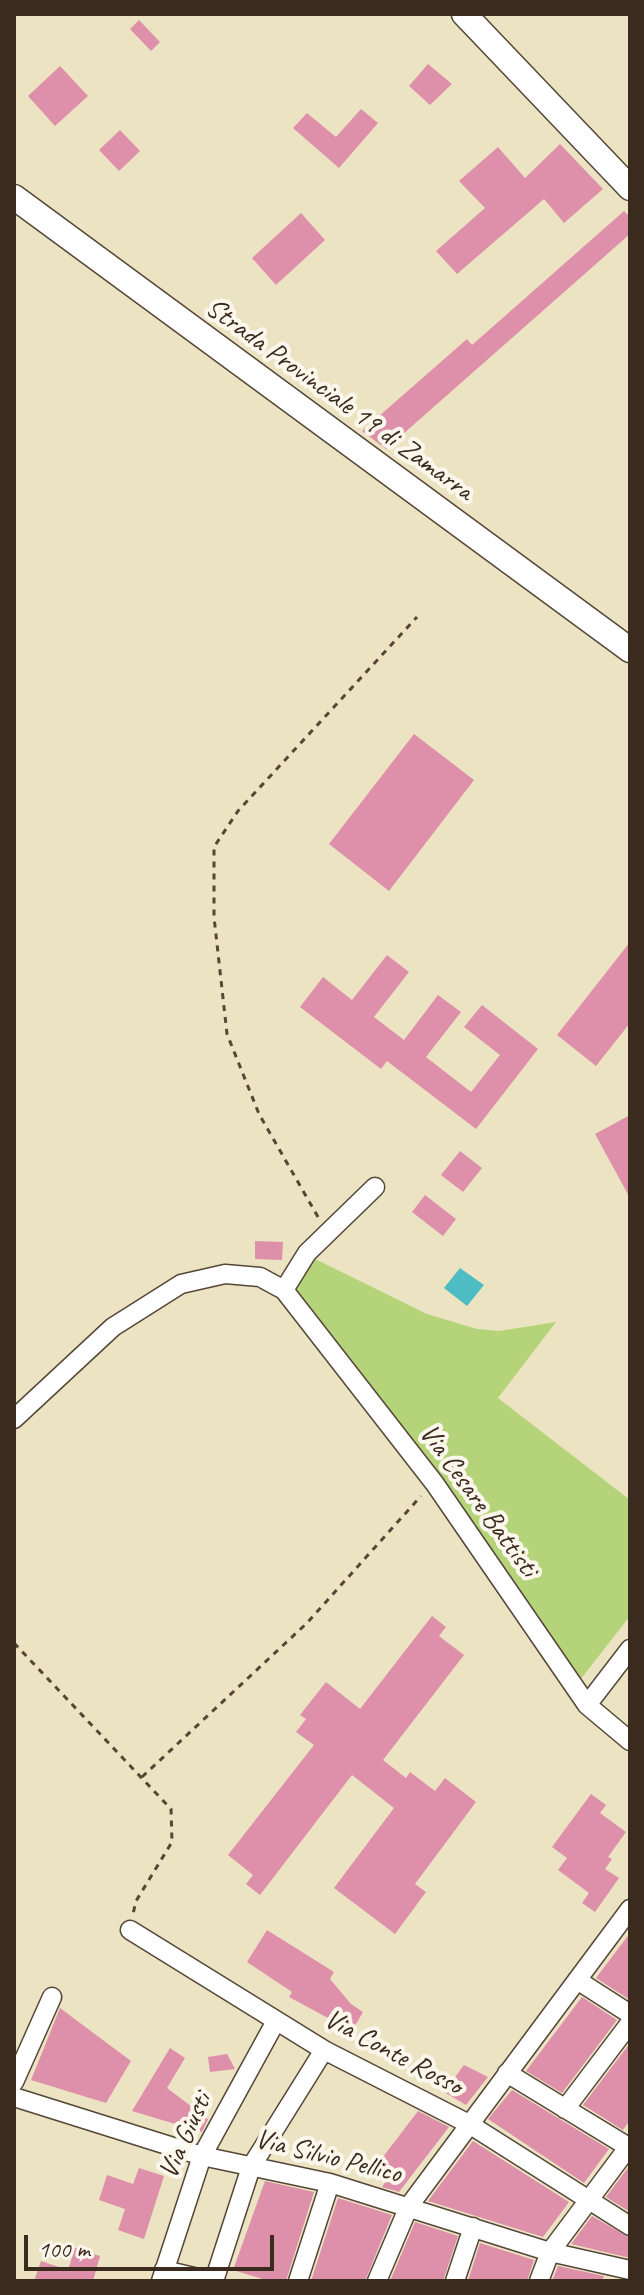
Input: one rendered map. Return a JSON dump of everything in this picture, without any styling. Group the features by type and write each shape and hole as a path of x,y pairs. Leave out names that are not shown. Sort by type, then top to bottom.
{"street":[{"path":"464,14 630,188"},
{"name":"Strada Provinciale 19 di Zamarra","path":"14,197 630,650"},
{"path":"14,1419 113,1327 181,1284 225,1274 260,1277 284,1290 307,1253 375,1187"},
{"name":"Via Cesare Battisti","path":"284,1290 435,1484 587,1705 630,1741"},
{"path":"587,1705 630,1649"},
{"path":"377,2281 409,2206 630,1909"},
{"name":"Via Conte Rosso","path":"130,1930 324,2050 469,2124 630,2226"},
{"path":"577,1980 630,2014"},
{"path":"14,2082 52,1997"},
{"name":"Via Giusti","path":"162,2276 202,2156 276,2021"},
{"path":"565,2109 630,2023"},
{"path":"162,2276 213,2281 251,2167 324,2050"},
{"path":"507,2073 629,2147 550,2252 539,2281"},
{"name":"Via Silvio Pellico","path":"14,2097 202,2156 330,2183 623,2273"},
{"path":"298,2281 330,2183"},
{"path":"455,2281 473,2227"}],"path":[{"path":"327,1232 259,1114 227,1034 214,917 214,847 238,811 417,617"},
{"path":"142,1777 307,1623 435,1484"},
{"path":"14,1643 171,1809 172,1842 136,1901 130,1930"}],"green space":[{"path":"311,1257 427,1314 477,1329 499,1331 556,1322 498,1398 630,1500 630,1616 580,1680 291,1291"}],"water":[{"path":"460,1268 484,1285 467,1306 444,1288"}],"building":[{"path":"139,20 160,42 151,51 130,29"},
{"path":"428,64 452,84 430,105 409,86"},
{"path":"60,66 88,96 55,126 28,96"},
{"path":"361,109 378,123 339,168 293,128 307,113 336,137"},
{"path":"120,130 140,151 119,171 99,150"},
{"path":"560,144 603,189 564,223 544,199 457,274 436,251 485,208 459,181 498,147 525,178"},
{"path":"624,211 630,217 630,234 386,449 362,431 467,339 472,345"},
{"path":"301,213 325,240 276,285 252,258"},
{"path":"414,734 474,780 389,891 329,844"},
{"path":"630,942 630,1023 596,1066 557,1035"},
{"path":"387,955 409,972 374,1017 404,1040 438,995 461,1012 426,1057 471,1092 500,1055 464,1027 482,1005 538,1049 476,1129 387,1061 381,1069 300,1007 323,977 352,1000"},
{"path":"630,1115 630,1198 595,1134"},
{"path":"460,1151 482,1168 463,1192 441,1175"},
{"path":"425,1195 456,1219 443,1236 412,1212"},
{"path":"255,1241 283,1242 282,1260 255,1259"},
{"path":"432,1616 446,1627 439,1636 464,1655 383,1760 406,1778 410,1772 435,1791 445,1778 476,1802 415,1884 426,1892 395,1934 334,1888 394,1808 352,1775 260,1895 246,1884 253,1875 228,1855 314,1745 296,1732 306,1719 300,1715 326,1682 360,1709"},
{"path":"591,1794 606,1805 600,1813 626,1832 608,1857 612,1859 605,1869 619,1878 595,1912 582,1903 589,1893 558,1870 567,1858 552,1847"},
{"path":"267,1930 334,1972 330,1979 351,2004 363,2012 352,2031 289,1997 292,1992 247,1962"},
{"path":"630,1933 630,2000 596,1978"},
{"path":"582,1997 617,2020 562,2093 526,2071"},
{"path":"60,2008 131,2061 106,2103 31,2080"},
{"path":"630,2043 630,2120 623,2130 583,2105"},
{"path":"170,2048 185,2058 167,2088 208,2119 202,2132 132,2111"},
{"path":"227,2054 235,2069 210,2072 208,2057"},
{"path":"464,2065 488,2077 466,2105 444,2092"},
{"path":"512,2090 609,2149 584,2183 488,2119"},
{"path":"418,2111 449,2127 399,2192 382,2187 386,2181 373,2170"},
{"path":"473,2141 569,2202 543,2237 428,2201"},
{"path":"630,2165 630,2212 606,2197"},
{"path":"139,2168 164,2176 144,2239 118,2230 125,2209 99,2200 107,2175 133,2184"},
{"path":"265,2181 314,2192 286,2281 269,2281 233,2270"},
{"path":"338,2198 392,2215 365,2281 311,2281"},
{"path":"592,2216 630,2238 630,2258 571,2244"},
{"path":"415,2222 458,2236 443,2281 390,2281"},
{"path":"480,2243 534,2260 527,2281 468,2281"},
{"path":"75,2248 100,2256 93,2281 34,2281 41,2261 68,2270"},
{"path":"558,2266 604,2276 602,2281 552,2281"}]}
